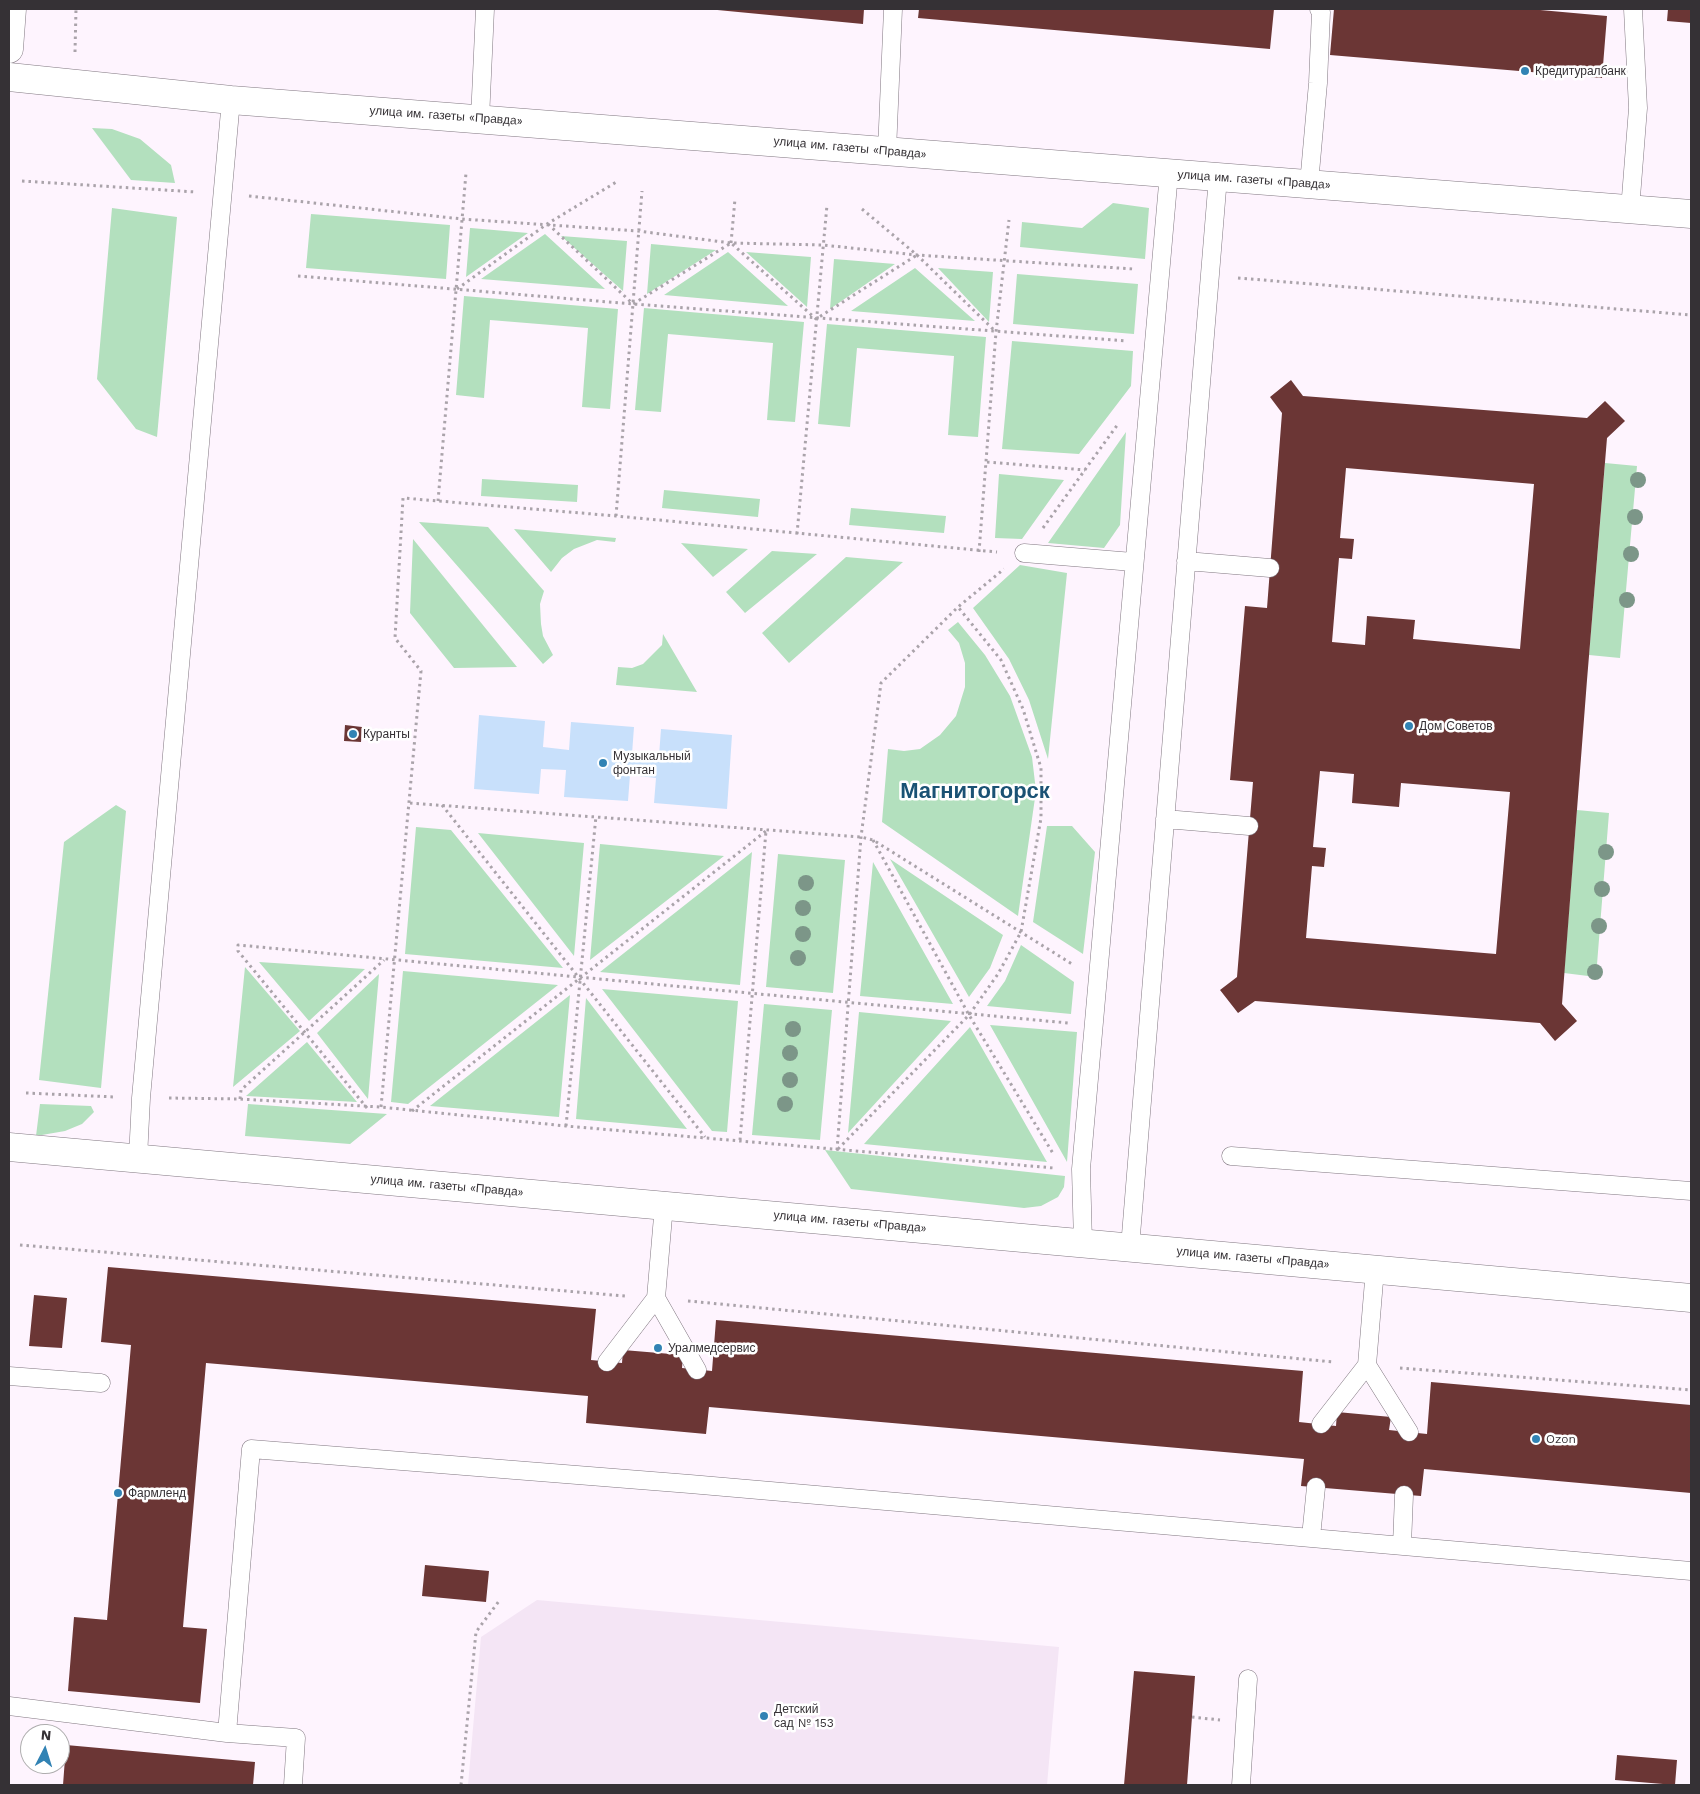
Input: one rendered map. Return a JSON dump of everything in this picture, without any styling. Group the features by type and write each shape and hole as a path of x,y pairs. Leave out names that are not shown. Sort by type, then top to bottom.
{"street":[{"path":"9,49 12,9"},
{"name":"улица им. газеты «Правда»","path":"9,77 231,100 1691,214"},
{"name":"улица им. газеты «Правда»","path":"9,1147 1691,1298"}],"lane":[{"path":"480,119 485,9"},
{"path":"887,151 893,9"},
{"path":"1309,184 1318,83 1321,12 1319,9"},
{"path":"1630,210 1638,108 1633,9"},
{"path":"138,1158 141,1098 231,100"},
{"path":"1083,1243 1081,1169 1149,379 1155,342 1169,174"},
{"path":"1130,1247 1218,177"},
{"path":"1024,553 1133,562"},
{"path":"1186,561 1270,568"},
{"path":"1165,819 1250,826"},
{"path":"1231,1156 1691,1191"},
{"path":"607,1362 656,1298 664,1206"},
{"path":"1321,1424 1367,1365 1375,1269"},
{"path":"656,1298 697,1370"},
{"path":"1367,1365 1409,1432"},
{"path":"9,1376 101,1383"},
{"path":"227,1733 251,1449 1311,1537 1691,1571"},
{"path":"1311,1537 1316,1487"},
{"path":"1402,1545 1404,1495"},
{"path":"1241,1785 1248,1679"},
{"path":"9,1706 227,1733 296,1738 293,1785"}],"path":[{"path":"75,83 76,9"},
{"path":"438,501 466,173"},
{"path":"22,181 301,200 462,219 638,231 730,243 823,245 917,255 1161,272"},
{"path":"456,290 547,224 618,181"},
{"path":"616,516 642,191"},
{"path":"730,243 735,199"},
{"path":"797,534 827,205"},
{"path":"862,209 917,255 996,332"},
{"path":"979,552 996,332 1006,260 1009,220"},
{"path":"547,224 633,304"},
{"path":"633,304 730,243"},
{"path":"730,243 816,319"},
{"path":"816,319 917,255"},
{"path":"298,276 816,319 1155,342"},
{"path":"1210,276 1691,315"},
{"path":"837,1150 861,837 881,682 958,607 1024,553 1149,379"},
{"path":"987,462 1085,470"},
{"path":"380,1107 421,671 395,638 403,498 616,516 979,552 1024,553"},
{"path":"837,1150 969,1015 998,974 1021,932 1041,818 1041,768 1024,709 1000,660 958,607"},
{"path":"410,803 861,837 873,840 1098,980"},
{"path":"442,805 706,1138"},
{"path":"566,1126 596,816"},
{"path":"412,1111 766,830"},
{"path":"740,1140 766,830"},
{"path":"873,840 969,1015 1062,1169"},
{"path":"367,1108 238,951 238,945 579,979 849,1002 1093,1026"},
{"path":"240,1099 241,1090 385,960"},
{"path":"26,1093 141,1098 240,1099 367,1108 380,1107 837,1150 1081,1169"},
{"path":"20,1245 656,1298 1367,1365 1691,1390"},
{"path":"461,1785 476,1632 500,1601"}],"shaded area":[{"name":"Детский сад № 153","path":"537,1600 1059,1647 1047,1785 468,1785 481,1637"}],"green space":[{"path":"92,128 112,129 140,139 171,165 175,183 131,180"},
{"path":"1113,203 1149,208 1145,259 1020,247 1022,222 1082,228"},
{"path":"112,208 177,217 157,437 136,429 97,379"},
{"path":"311,214 450,225 446,279 306,268"},
{"path":"471,228 528,233 466,277"},
{"path":"545,234 605,289 481,279"},
{"path":"561,236 627,241 623,291"},
{"path":"651,244 716,250 647,294"},
{"path":"728,252 788,306 664,295"},
{"path":"746,252 811,257 807,307"},
{"path":"834,259 895,264 830,309"},
{"path":"915,268 975,321 851,311"},
{"path":"938,268 993,272 989,322"},
{"path":"1017,274 1138,284 1134,334 1013,324"},
{"path":"464,296 618,309 610,409 582,407 588,328 490,320 484,398 456,395"},
{"path":"644,308 804,322 795,422 767,420 773,343 668,334 661,412 635,410"},
{"path":"827,324 986,337 978,437 948,435 954,356 857,348 850,427 818,424"},
{"path":"1012,341 1133,351 1131,386 1079,454 1002,449"},
{"path":"1126,432 1120,525 1104,548 1048,543"},
{"path":"1605,463 1637,466 1620,658 1589,655"},
{"path":"999,474 1064,480 1022,539 995,538"},
{"path":"482,479 578,485 577,502 481,496"},
{"path":"664,490 760,499 758,517 662,508"},
{"path":"851,508 946,516 944,533 849,525"},
{"path":"419,522 488,527 544,591 540,604 541,624 543,636 553,655 543,664"},
{"path":"514,529 616,538 615,542 597,540 574,549 562,558 551,572"},
{"path":"413,539 517,667 454,668 410,613"},
{"path":"681,543 748,549 713,577"},
{"path":"772,551 817,554 745,613 726,592"},
{"path":"846,557 903,562 789,663 762,633"},
{"path":"1020,565 1067,573 1048,759 1029,700 1009,659 973,608"},
{"path":"958,622 985,655 1010,696 1032,757 1036,791 1018,916 882,822 888,749 904,751 920,749 940,735 956,716 965,687 965,663 959,643 948,630"},
{"path":"663,634 697,692 616,685 618,667 632,668 643,664 662,645"},
{"path":"116,805 126,811 101,1088 39,1080 64,842"},
{"path":"1577,810 1609,813 1596,977 1564,973"},
{"path":"1047,826 1072,826 1095,852 1083,954 1033,922"},
{"path":"416,827 451,830 563,968 405,954"},
{"path":"478,833 584,843 574,956"},
{"path":"600,844 724,856 590,960"},
{"path":"752,852 740,985 600,972"},
{"path":"778,854 845,860 833,993 766,987"},
{"path":"890,859 1003,935 990,968 969,997"},
{"path":"873,862 953,1004 860,996"},
{"path":"1021,945 1074,982 1071,1014 987,1006 1005,981"},
{"path":"259,962 365,969 309,1021"},
{"path":"245,967 300,1031 233,1087"},
{"path":"403,971 558,985 408,1104 391,1102"},
{"path":"379,974 368,1099 317,1033"},
{"path":"602,989 738,1001 727,1132 712,1131"},
{"path":"570,995 559,1117 430,1106"},
{"path":"586,998 687,1129 576,1119"},
{"path":"764,1004 832,1010 820,1140 752,1135"},
{"path":"859,1012 951,1021 848,1133"},
{"path":"990,1025 1077,1032 1067,1162"},
{"path":"970,1027 1047,1162 864,1144"},
{"path":"307,1042 357,1102 246,1096"},
{"path":"40,1104 91,1106 94,1112 82,1124 65,1131 36,1136"},
{"path":"248,1104 387,1114 350,1144 245,1136"},
{"path":"825,1150 1065,1176 1064,1187 1058,1197 1041,1206 1024,1208 851,1189"}],"water":[{"name":"Музыкальный фонтан","path":"479,715 545,721 543,747 569,750 571,722 634,727 632,754 659,756 661,729 732,735 727,809 654,803 656,778 630,775 628,801 564,797 566,770 541,769 539,794 474,789"}],"building":[{"path":"707,9 864,9 863,24"},
{"path":"919,9 1274,9 1270,49 918,18"},
{"path":"1334,9 1529,9 1607,16 1602,78 1330,55"},
{"path":"1668,9 1691,9 1691,23 1667,21"},
{"name":"Дом Советов","path":"1291,380 1303,396 1587,418 1605,401 1625,421 1607,438 1587,680 1562,1004 1577,1021 1555,1041 1540,1023 1255,1001 1238,1013 1220,990 1237,977 1253,782 1230,780 1245,606 1267,608 1282,413 1270,397","holes":["1346,468 1534,484 1520,649 1413,639 1415,620 1367,616 1365,645 1332,642 1339,558 1352,559 1354,539 1340,538","1320,771 1354,774 1352,803 1399,807 1401,783 1510,792 1496,954 1306,938 1312,866 1324,867 1326,848 1313,847"]},
{"name":"Куранты","path":"345,725 362,727 361,742 344,741"},
{"path":"108,1267 596,1309 591,1360 622,1363 623,1350 683,1355 682,1368 712,1371 716,1320 1303,1371 1299,1422 1336,1426 1337,1412 1391,1417 1389,1430 1427,1434 1431,1382 1691,1405 1691,1493 1424,1469 1421,1496 1301,1486 1304,1459 709,1407 706,1434 586,1423 588,1396 206,1363 183,1627 207,1629 200,1703 68,1691 74,1617 107,1620 131,1345 101,1342"},
{"path":"34,1295 67,1298 62,1348 29,1346"},
{"path":"425,1565 489,1571 486,1602 422,1596"},
{"path":"1134,1671 1195,1676 1187,1785 1124,1785"},
{"path":"70,1745 255,1762 253,1785 63,1785 64,1774 70,1774"},
{"path":"1617,1755 1677,1760 1675,1785 1615,1780"}],"place":[{"name":"Кредитуралбанк","path":"1525,71"},
{"name":"Дом Советов","path":"1409,726"},
{"name":"Куранты","path":"353,734"},
{"name":"Музыкальный фонтан","path":"603,763"},
{"name":"Уралмедсервис","path":"658,1348"},
{"name":"Ozon","path":"1536,1439"},
{"name":"Фармленд","path":"118,1493"},
{"name":"Детский сад № 153","path":"764,1716"}],"district":[{"name":"Магнитогорск","path":"975,792"}]}
